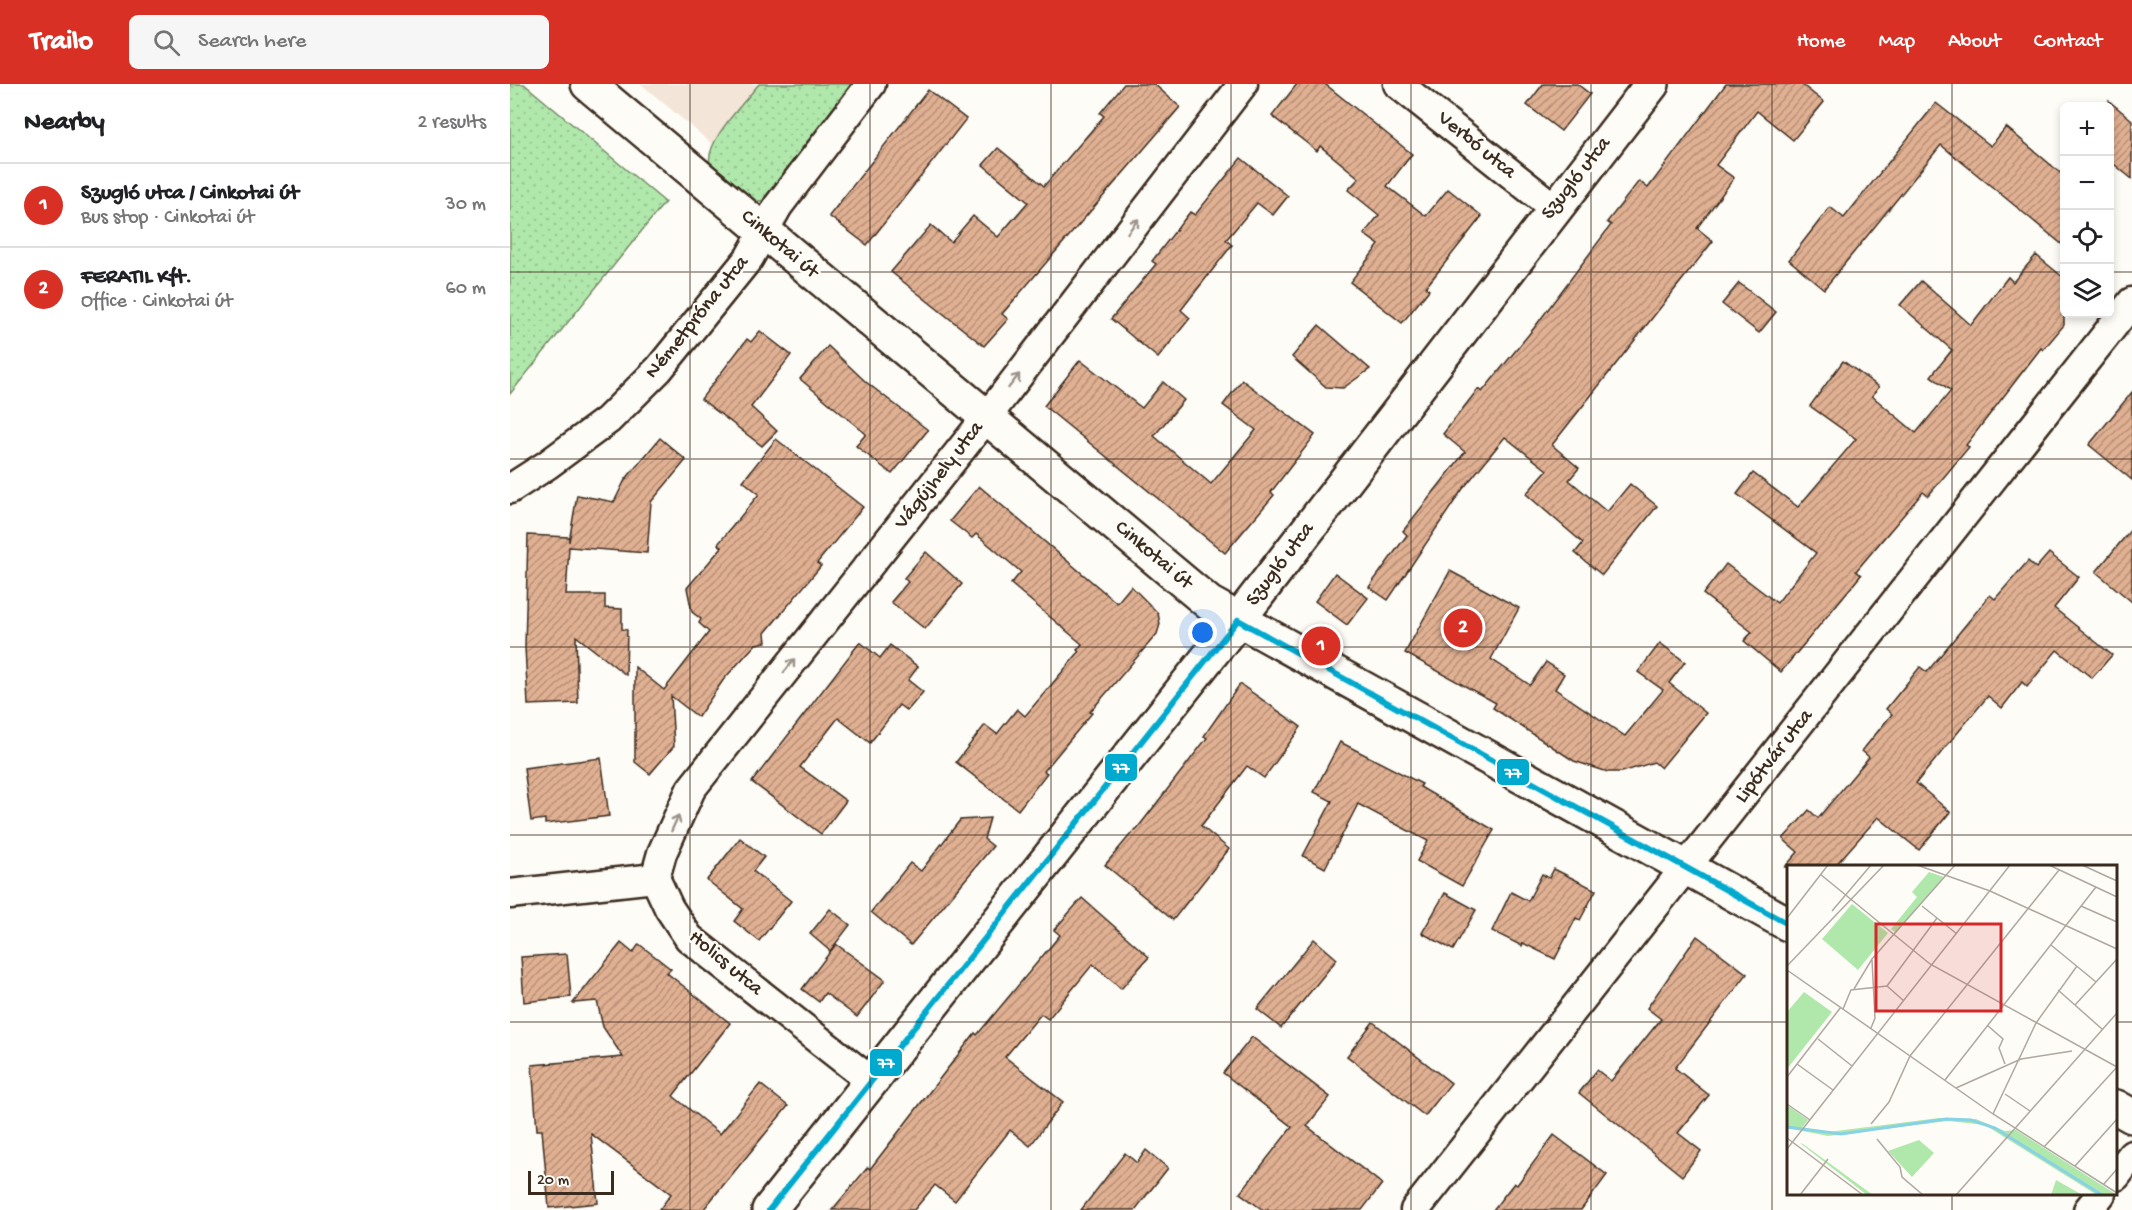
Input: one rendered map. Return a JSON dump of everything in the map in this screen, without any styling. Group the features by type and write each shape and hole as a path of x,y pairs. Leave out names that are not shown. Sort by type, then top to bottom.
{"street":[{"name":"Cinkotai út","path":"588,84 1209,603 1787,923"},
{"name":"Németpróna utca","path":"510,489 608,420 659,369 749,258 778,206 871,84"},
{"name":"Vágújhely utca","path":"656,878 662,853 691,789 986,417 1243,84"},
{"name":"Verbó utca","path":"1398,84 1554,208"},
{"name":"Szugló utca","path":"769,1210 1238,620 1652,84"},
{"name":"Lipótvár utca","path":"1415,1210 1688,868 2132,302"},
{"path":"510,894 656,878"},
{"name":"Holics utca","path":"656,878 669,908 689,938 871,1081"},
{"path":"2117,1108 2132,1116"},
{"path":"2117,1174 2132,1155"},
{"path":"2088,1210 2100,1195"}],"shaded area":[{"path":"641,84 759,84 712,144"}],"green space":[{"path":"510,84 524,84 665,202 510,394"},
{"path":"759,84 857,84 766,200 755,202 710,165 710,156 719,134"}],"building":[{"path":"1124,84 1154,84 1180,107 1002,314 1008,319 984,346 891,272 931,225 951,242 973,216 998,237 1028,202 983,165 998,148 1044,186 1104,116 1100,113"},
{"path":"1297,84 1325,84 1412,154 1387,186 1426,216 1448,189 1482,216 1426,287 1429,290 1402,323 1350,282 1379,245 1364,234 1379,215 1348,190 1359,178 1320,146 1317,151 1272,116"},
{"path":"1543,84 1577,84 1590,94 1561,131 1527,105"},
{"path":"1726,84 1801,84 1824,102 1793,140 1757,111 1716,165 1734,178 1697,228 1713,241 1552,445 1579,468 1569,480 1607,512 1630,484 1657,506 1602,575 1575,553 1583,543 1526,494 1547,470 1505,437 1462,490 1388,600 1369,587 1407,535 1403,531 1465,452 1443,434 1478,389 1482,392 1534,328 1611,225 1607,222 1639,181 1648,188"},
{"path":"928,90 966,119 867,245 829,216"},
{"path":"1936,103 1991,146 2006,127 2060,173 2060,243 1941,145 1824,289 1789,260 1830,207 1844,218"},
{"path":"2114,105 2132,120 2132,179 2114,164"},
{"path":"1241,158 1288,196 1273,215 1257,203 1226,240 1232,245 1181,310 1190,318 1158,358 1111,319 1156,264 1152,261 1190,212 1195,215"},
{"path":"2036,255 2060,275 2060,318 2064,318 2064,325 2043,350 2041,348 1966,445 1969,447 1928,496 1923,492 1856,571 1861,575 1781,672 1744,641 1752,632 1703,594 1726,564 1777,603 1816,553 1737,494 1753,473 1798,507 1856,439 1810,406 1843,361 1879,387 1872,396 1916,433 1951,391 1931,376 1952,350 1900,305 1921,281 1971,325 2008,277 2013,282"},
{"path":"1739,283 1776,312 1759,333 1722,304"},
{"path":"1319,325 1370,369 1343,388 1326,387 1292,357"},
{"path":"760,331 791,355 751,407 777,431 762,446 701,399 747,339 751,342"},
{"path":"828,346 866,382 928,430 892,474 856,446 866,434 800,379"},
{"path":"1080,360 1142,408 1163,382 1184,400 1154,436 1211,484 1256,430 1223,405 1242,380 1315,435 1271,492 1274,495 1225,553 1044,406"},
{"path":"2132,392 2132,480 2089,445"},
{"path":"660,438 686,460 651,502 647,553 569,547 566,595 605,595 605,608 622,609 622,629 627,630 626,675 576,636 578,703 528,705 525,647 528,535 569,537 569,542 577,495 614,502 625,480"},
{"path":"776,439 863,507 817,563 821,566 765,633 766,642 756,644 724,679 698,717 671,696 674,746 650,774 635,762 635,667 664,690 709,632 699,623 701,619 692,612 687,588 722,547 718,544 759,494 743,481"},
{"path":"979,486 1117,603 1131,586 1158,613 1160,624 1157,634 1090,712 1092,713 1044,771 1047,773 1018,810 956,762 985,725 997,734 1017,709 1025,716 1079,652 1077,650 1082,644 1011,584 1021,572 976,534 972,538 950,521"},
{"path":"2132,528 2132,602 2096,572"},
{"path":"926,552 962,584 925,629 891,602 908,582 904,578"},
{"path":"2049,553 2079,577 2054,608 2112,655 2092,678 2057,650 2027,687 2022,682 2002,708 1988,696 1916,783 1950,812 1919,850 1878,817 1836,865 1787,865 1785,867 1798,852 1783,839 1809,810 1818,818 1869,757 1862,751 1892,714 1886,709 1920,667 1927,672 1990,595 1995,599 2028,561 2036,568"},
{"path":"1450,571 1519,608 1491,659 1530,685 1546,662 1564,674 1555,689 1625,736 1663,690 1638,672 1660,643 1685,662 1669,683 1706,713 1661,768 1654,762 1622,772 1608,772 1574,761 1493,708 1496,703 1405,653"},
{"path":"1335,573 1368,598 1347,625 1315,601"},
{"path":"860,642 880,658 890,645 918,667 908,680 923,692 907,711 899,705 870,743 838,718 800,767 846,801 821,834 752,782"},
{"path":"1240,684 1301,727 1264,778 1247,766 1201,826 1229,849 1173,920 1105,865 1136,830 1207,738 1204,736"},
{"path":"1340,742 1422,784 1420,787 1494,830 1462,886 1417,861 1428,841 1358,804 1325,868 1303,856 1332,801 1314,792"},
{"path":"601,758 609,816 545,824 545,819 531,821 524,768"},
{"path":"990,818 984,839 993,846 911,945 871,912 910,863 921,871 960,820"},
{"path":"740,838 764,857 753,871 791,901 759,941 734,921 743,909 707,880"},
{"path":"1554,869 1596,890 1580,920 1576,918 1555,959 1492,931 1511,892 1528,901 1542,874 1549,878"},
{"path":"1445,893 1476,910 1453,950 1422,933"},
{"path":"1082,898 1149,957 1121,989 1093,964 1048,1019 1041,1014 1005,1057 1063,1102 1030,1146 1010,1130 955,1201 935,1185 914,1210 832,1210 868,1167 870,1169 975,1033 977,1035 1060,935 1054,930"},
{"path":"830,909 850,925 830,951 810,934"},
{"path":"1697,936 1747,974 1675,1068 1709,1095 1678,1133 1701,1151 1682,1176 1579,1093 1597,1070 1611,1081 1661,1019 1647,1008"},
{"path":"1314,939 1337,959 1281,1028 1257,1009"},
{"path":"621,943 633,953 639,944 671,969 667,973 730,1023 673,1096 720,1134 760,1084 788,1106 703,1210 659,1210 671,1194 591,1134 598,1203 549,1208 542,1130 537,1130 532,1065 623,1057 603,1027 597,1001 573,1003"},
{"path":"836,944 885,980 857,1017 825,993 819,1002 802,989"},
{"path":"567,954 571,997 524,1002 521,957"},
{"path":"1373,1022 1451,1083 1425,1116 1347,1056"},
{"path":"1252,1037 1330,1097 1307,1126 1382,1184 1362,1210 1263,1210 1240,1193 1292,1127 1223,1073"},
{"path":"1554,1135 1607,1175 1581,1210 1493,1210 1514,1183 1517,1185"},
{"path":"1146,1150 1168,1168 1135,1210 1081,1210 1125,1153 1137,1163"}],"transit line":[{"name":"77","path":"1238,620 1787,923"},
{"name":"77","path":"769,1210 1238,620"}],"place":[{"name":"FERATIL Kft.","path":"1463,628"},
{"name":"Szugló utca / Cinkotai út","path":"1321,646"}]}
